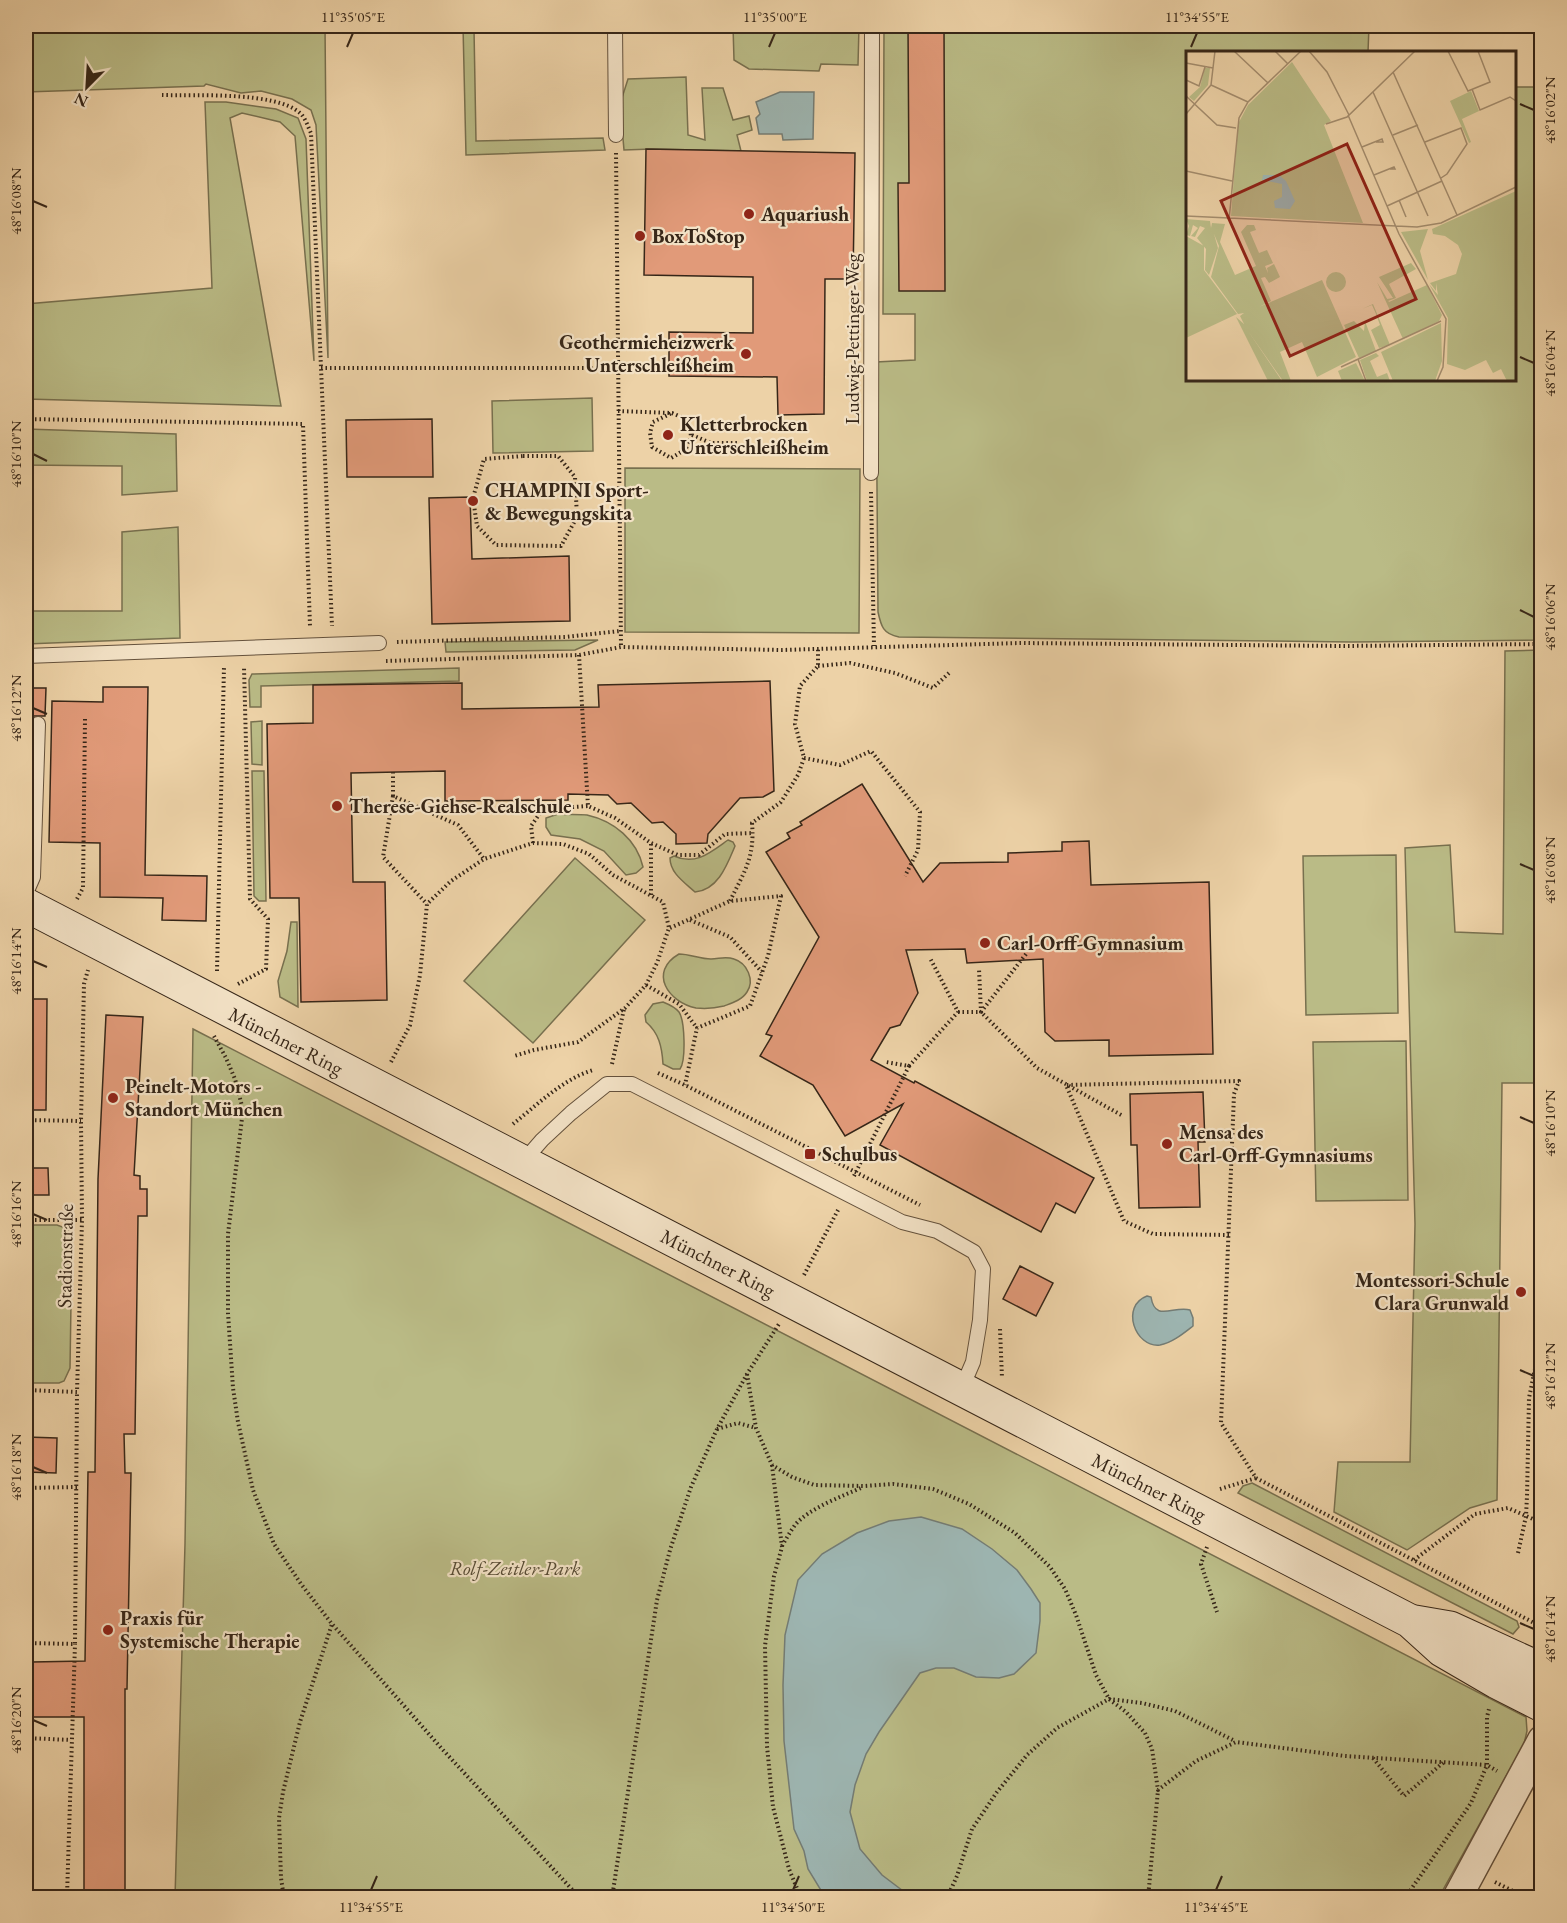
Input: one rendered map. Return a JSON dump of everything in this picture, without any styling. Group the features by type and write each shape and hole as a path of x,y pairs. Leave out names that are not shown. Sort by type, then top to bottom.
{"main road":[{"name":"Münchner Ring","path":"26,905 1410,1621 1442,1650 1497,1683 1542,1705"},
{"name":"Münchner Ring","path":"1410,1621 1450,1628 1542,1670"}],"street":[{"path":"1457,1898 1542,1740"}],"lane":[{"path":"615,26 616,135"},
{"name":"Ludwig-Pettinger-Weg","path":"871,473 872,26"},
{"path":"26,656 379,643"},
{"path":"26,893 33,877 38,724"},
{"path":"522,1163 542,1140 607,1084 632,1084 902,1222 937,1231 974,1252 983,1269 980,1320 973,1362 961,1390"}],"path":[{"path":"162,95 255,98 282,103 301,113 311,133 333,645"},
{"path":"616,135 621,647"},
{"path":"321,368 618,368"},
{"path":"618,411 672,412 688,420 692,435 685,450 671,458 652,447 650,433 653,422 672,412"},
{"path":"26,419 303,424 311,645"},
{"path":"692,435 711,443 739,443"},
{"path":"558,456 575,477 577,517 561,546 496,545 477,526 473,498 484,459 558,456"},
{"path":"871,473 874,646"},
{"path":"379,643 440,639 565,637 620,631"},
{"path":"380,661 579,655 621,647 782,650 1020,643 1344,646 1542,644"},
{"path":"238,982 266,969 268,919 250,898 244,649"},
{"path":"730,901 750,861 752,824 782,802 798,775 804,758 795,724 800,686 818,666 818,649"},
{"path":"579,655 588,806"},
{"path":"818,666 850,663 895,674 933,688 949,674"},
{"path":"244,666 255,666"},
{"path":"217,971 224,667"},
{"path":"77,899 82,888 85,720"},
{"path":"804,758 840,765 871,751 920,812 918,850 905,876"},
{"path":"393,772 393,796 383,857 428,904"},
{"path":"393,796 458,825 484,859"},
{"path":"533,843 531,826 543,809 588,806 615,818 651,843 678,855 699,855 725,834 753,833"},
{"path":"391,1063 410,1024 420,975 428,904 451,881 484,859 533,843 563,844 589,854 613,874 663,902 669,928 657,963 646,985 625,1008 578,1042 514,1056"},
{"path":"651,843 651,895"},
{"path":"669,928 730,901 781,896 768,956 750,1006 697,1028"},
{"path":"689,919 730,937 762,972"},
{"path":"981,1012 1026,954"},
{"path":"930,958 957,1012"},
{"path":"979,969 981,1012 1037,1068 1123,1116"},
{"name":"Stadionstraße","path":"26,1895 67,1896 75,1644 84,984 88,970"},
{"path":"646,985 679,1004 697,1028 685,1085"},
{"path":"612,1064 625,1008"},
{"path":"804,1276 909,1066 957,1012 981,1012"},
{"path":"212,1034 235,1079 243,1110 228,1234 228,1313 233,1388 253,1490 274,1544 332,1624 443,1750 580,1898"},
{"path":"886,1062 909,1066"},
{"path":"1066,1085 1239,1081 1234,1094 1221,1423 1256,1478 1542,1627"},
{"path":"1066,1085 1124,1221 1153,1234 1229,1235"},
{"path":"26,1120 81,1121"},
{"path":"26,1220 82,1220"},
{"path":"612,1898 657,1600 670,1550 691,1487 717,1429 747,1374 778,1325"},
{"path":"1518,1553 1526,1516 1529,1398 1542,1335"},
{"path":"747,1374 756,1428 772,1466 782,1546"},
{"path":"26,1390 77,1392"},
{"path":"717,1429 738,1423 756,1428"},
{"path":"772,1466 814,1485 893,1485 933,1489 969,1504 1015,1533 1050,1567 1065,1589 1096,1675 1109,1700 1126,1712 1145,1733 1152,1749 1158,1790 1148,1898"},
{"path":"1218,1490 1256,1478"},
{"path":"801,1898 789,1869 773,1807 766,1746 765,1646 774,1576 782,1546 796,1524 823,1506 864,1486"},
{"path":"26,1488 77,1487"},
{"path":"1414,1560 1475,1514 1508,1509 1542,1523"},
{"path":"1207,1546 1201,1564 1217,1612"},
{"path":"285,1898 281,1878 279,1818 300,1722 332,1624"},
{"path":"26,1643 75,1644"},
{"path":"947,1898 957,1876 972,1829 1027,1755 1057,1728 1109,1700 1142,1703 1175,1711 1236,1742 1372,1758 1487,1765 1503,1774"},
{"path":"1405,1898 1471,1803 1487,1765 1487,1717 1491,1700"},
{"path":"26,1738 71,1740"},
{"path":"1158,1790 1196,1761 1236,1742"},
{"path":"1372,1758 1404,1796 1444,1762"},
{"path":"1499,1884 1521,1895"}],"green space":[{"path":"26,26 325,26 328,358 316,125 311,110 292,99 261,91 241,93 206,84 204,86 26,92"},
{"path":"463,26 478,26 474,29 476,141 603,138 605,150 466,155"},
{"path":"733,26 859,26 858,65 821,64 819,71 749,69 734,60"},
{"path":"884,26 1369,26 1368,51 1186,51 1186,381 1516,381 1516,87 1541,87 1541,640 1352,642 894,636 882,625 878,612 876,362 915,360 915,314 883,314"},
{"path":"686,77 688,135 705,140 702,88 723,88 733,120 749,116 752,130 737,135 741,151 624,150 620,104 628,79"},
{"path":"205,102 226,102 276,109 298,118 306,139 314,361 295,136 280,122 242,113 230,118 281,406 26,399 26,304 212,288"},
{"path":"592,398 593,451 493,453 492,401"},
{"path":"26,429 176,434 177,491 122,495 122,466 26,465"},
{"path":"625,468 860,469 859,633 625,632"},
{"path":"178,527 180,638 26,644 26,611 122,611 122,532"},
{"path":"598,640 575,650 446,652 445,642"},
{"path":"1541,650 1541,1083 1502,1083 1497,1500 1470,1508 1407,1550 1334,1512 1338,1462 1410,1462 1415,1224 1405,848 1450,845 1455,932 1503,934 1505,651"},
{"path":"459,668 459,681 261,686 261,707 250,707 249,680 252,674"},
{"path":"262,721 262,765 252,764 251,722"},
{"path":"252,771 264,771 266,901 259,901 254,896"},
{"path":"558,814 587,815 615,827 636,848 643,867 636,873 626,875 604,851 580,839 551,835 546,827 546,818"},
{"path":"728,840 735,846 721,875 710,887 695,892 678,877 672,868 670,858 674,856 689,859 703,856"},
{"path":"1396,855 1398,1013 1306,1015 1303,856"},
{"path":"575,858 645,920 533,1043 464,981"},
{"path":"291,922 297,922 298,1007 280,997 278,981 287,951"},
{"path":"679,954 739,961 746,968 750,977 747,992 737,1001 721,1007 696,1008 677,1000 665,986 663,977 670,961"},
{"path":"663,1002 676,1009 681,1017 684,1050 680,1069 673,1069 663,1064 659,1041 646,1022 645,1015 653,1004"},
{"name":"Rolf-Zeitler-Park","path":"193,1029 1526,1717 1527,1731 1524,1744 1439,1897 175,1898 185,1544"},
{"path":"1406,1041 1408,1200 1316,1201 1313,1042"},
{"path":"26,1225 57,1225 68,1229 72,1237 70,1368 64,1381 59,1383 26,1383"},
{"path":"1252,1483 1517,1621 1519,1627 1513,1634 1238,1493 1243,1486"}],"water":[{"path":"780,92 814,92 813,139 783,140 782,134 759,134 756,118 760,114 756,102"},
{"path":"1147,1296 1151,1297 1153,1305 1161,1311 1190,1310 1193,1326 1164,1344 1151,1344 1144,1340 1134,1325 1133,1317 1134,1308"},
{"path":"921,1517 962,1529 992,1549 1017,1570 1040,1603 1036,1653 1014,1674 999,1678 976,1677 954,1668 936,1668 920,1673 866,1754 855,1785 850,1812 860,1849 882,1875 911,1897 825,1897 808,1869 804,1851 794,1829 784,1741 785,1635 798,1580 822,1554 857,1533 889,1521"}],"building":[{"path":"908,26 944,26 945,291 899,291 898,183 909,183"},
{"name":"Aquariush","path":"646,149 855,153 853,279 825,279 824,414 778,415 777,377 669,376 669,332 753,333 753,277 644,275"},
{"path":"432,419 433,477 347,477 346,420"},
{"path":"470,497 472,559 569,556 570,621 432,624 429,498"},
{"path":"770,681 774,791 763,797 740,798 708,834 707,843 676,844 676,834 663,822 652,823 631,803 617,804 608,795 568,794 568,800 445,801 445,771 351,773 353,882 385,882 387,1000 301,1002 299,898 270,898 267,724 313,723 313,685 462,683 462,709 599,707 598,685"},
{"path":"103,687 148,687 145,875 207,876 206,921 162,920 163,898 100,897 100,843 49,842 52,701 103,702"},
{"path":"27,688 46,688 45,716 26,716"},
{"path":"862,784 923,882 940,863 1008,862 1008,853 1062,851 1062,842 1089,841 1091,885 1209,882 1213,1054 1109,1056 1109,1040 1055,1041 1045,1032 1043,959 967,963 965,949 906,950 918,993 900,1025 890,1028 871,1060 914,1083 915,1081 1094,1178 1075,1213 1056,1203 1041,1232 880,1145 903,1104 845,1136 813,1085 760,1056 772,1036 766,1034 819,937 766,852 790,838 787,833 802,825 800,822"},
{"path":"26,999 47,999 46,1110 26,1110"},
{"path":"106,1015 143,1017 134,1175 140,1176 140,1189 147,1189 147,1216 138,1216 135,1434 124,1434 125,1473 131,1473 127,1689 125,1689 125,1898 84,1898 84,1717 26,1717 26,1666 32,1666 32,1662 85,1661 88,1472 95,1472 98,1179"},
{"path":"1203,1092 1205,1142 1198,1142 1200,1207 1139,1208 1137,1145 1131,1145 1130,1094"},
{"path":"26,1168 48,1168 49,1195 26,1195"},
{"path":"1020,1266 1053,1283 1036,1316 1003,1299"},
{"path":"26,1437 57,1438 56,1473 26,1472"}],"place":[{"name":"Aquariush","path":"749,214"},
{"name":"BoxToStop","path":"640,236"},
{"name":"Geothermieheizwerk Unterschleißheim","path":"746,354"},
{"name":"Kletterbrocken Unterschleißheim","path":"668,435"},
{"name":"CHAMPINI Sport- & Bewegungskita","path":"473,501"},
{"name":"Therese-Giehse-Realschule","path":"337,806"},
{"name":"Carl-Orff-Gymnasium","path":"985,943"},
{"name":"Peinelt-Motors - Standort München","path":"113,1098"},
{"name":"Mensa des Carl-Orff-Gymnasiums","path":"1167,1144"},
{"name":"Schulbus","path":"810,1154"},
{"name":"Montessori-Schule Clara Grunwald","path":"1521,1292"},
{"name":"Praxis für Systemische Therapie","path":"108,1630"}]}
